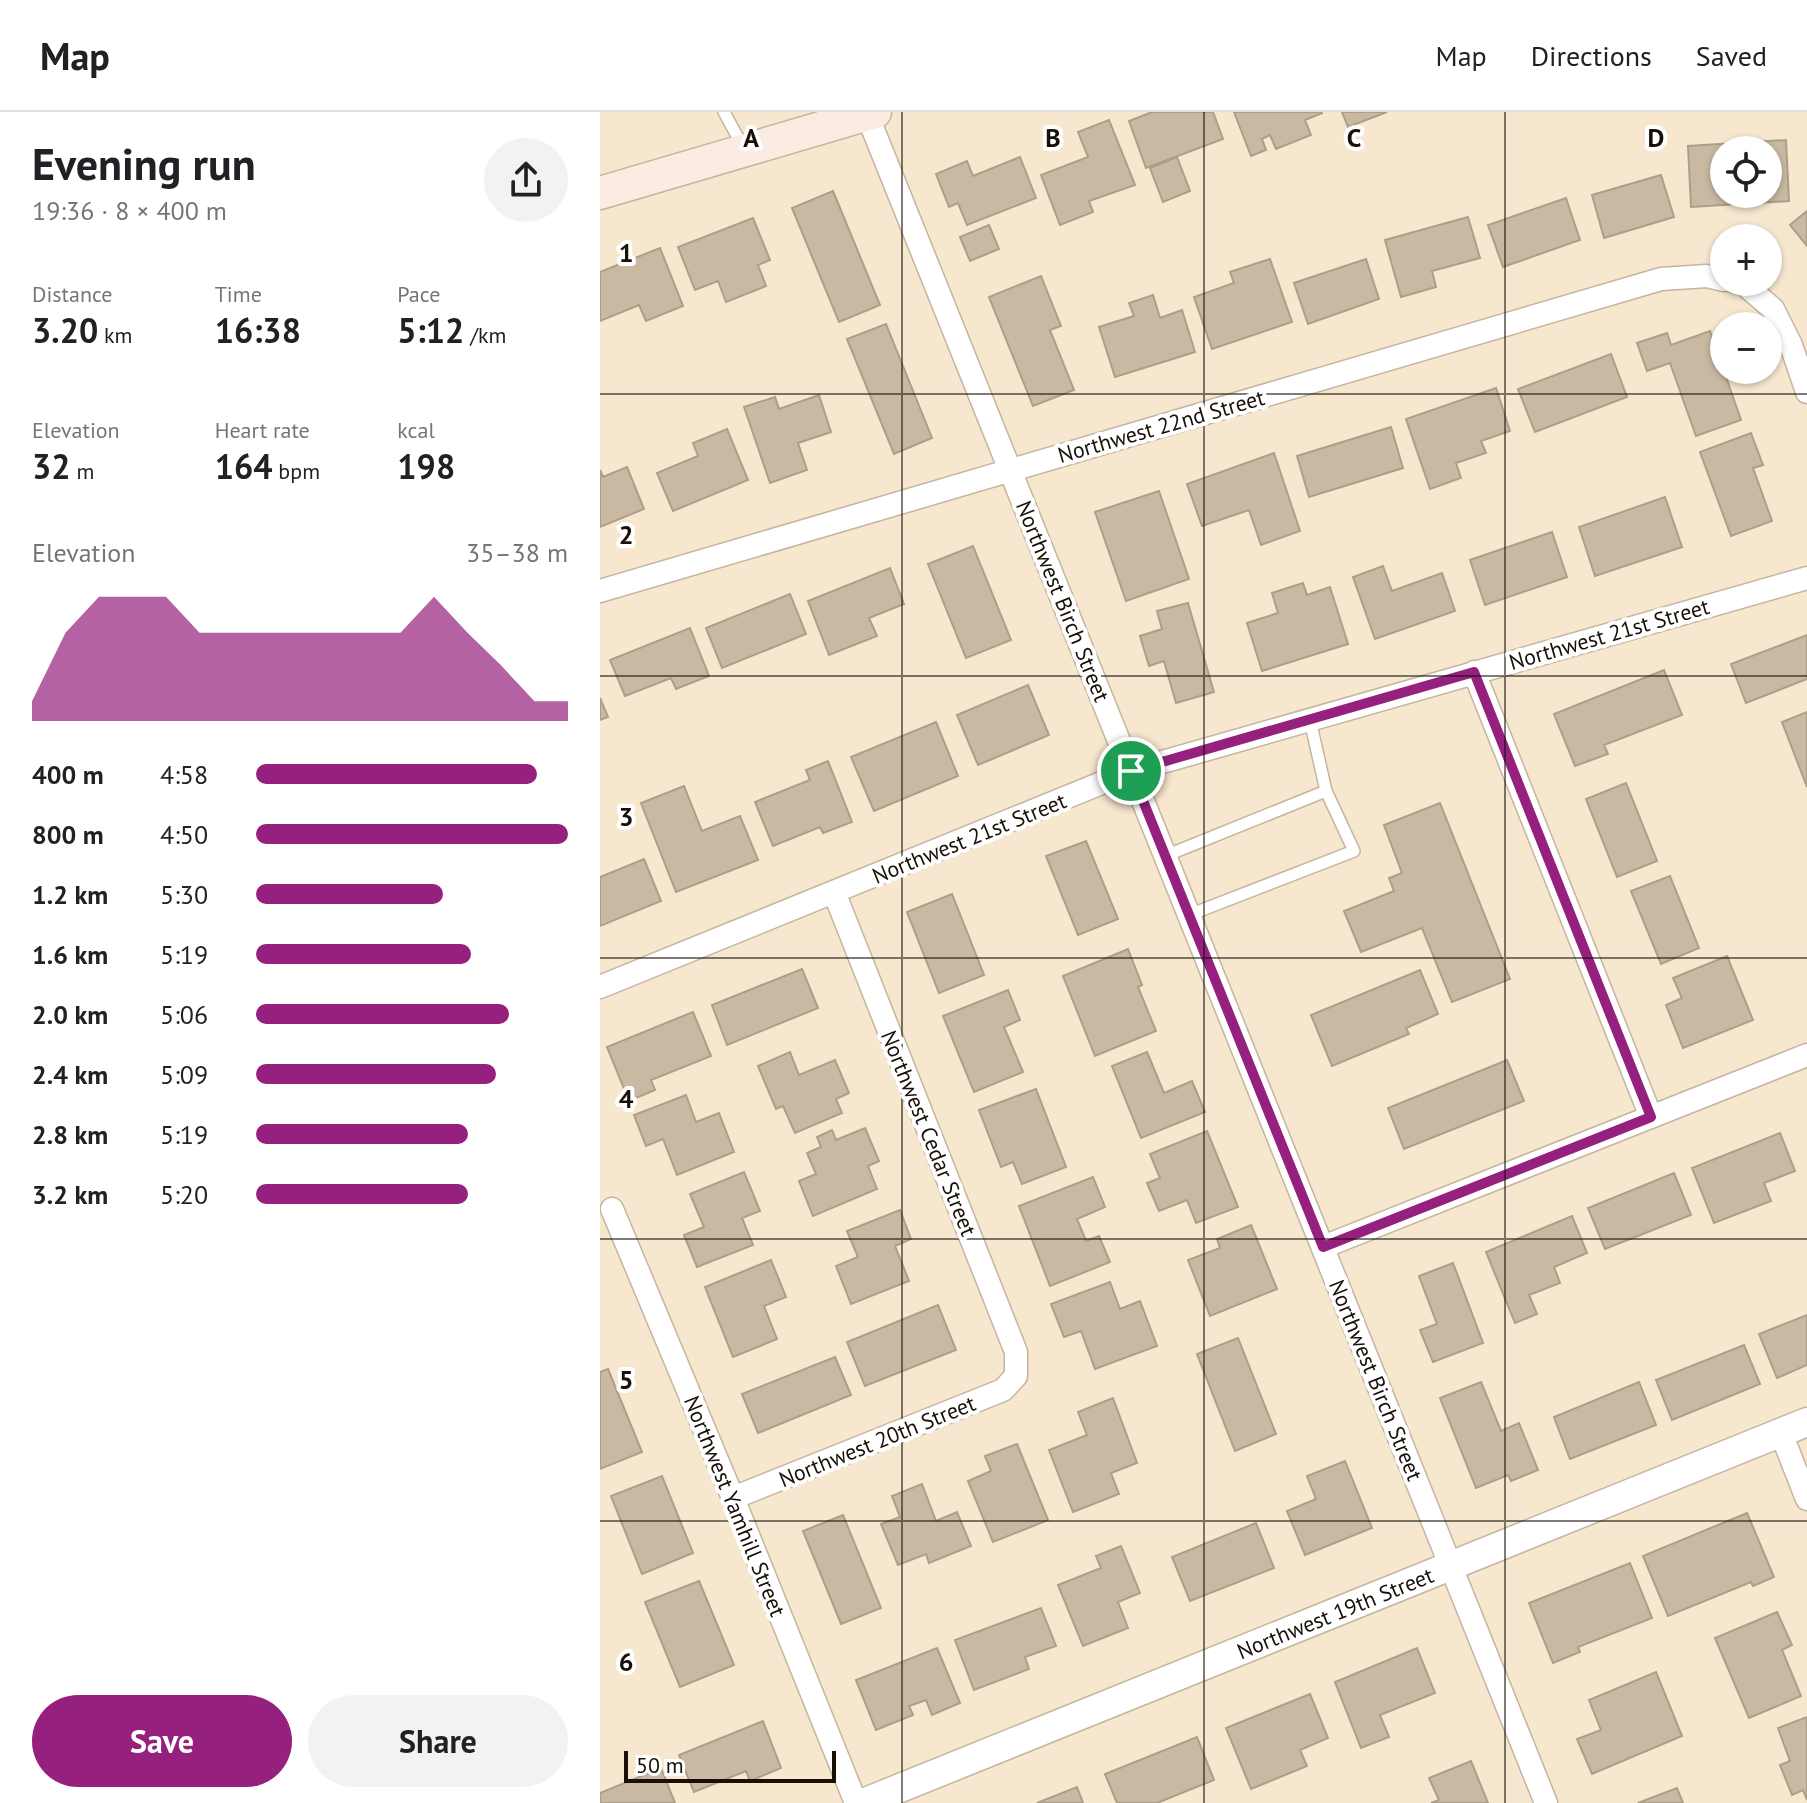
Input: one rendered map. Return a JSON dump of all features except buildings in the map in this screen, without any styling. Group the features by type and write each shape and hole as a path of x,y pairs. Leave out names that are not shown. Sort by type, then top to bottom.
{"main road":[{"path":"600,193 869,113"}],"street":[{"name":"Northwest Birch Street","path":"869,113 1546,1803"},
{"name":"Northwest 22nd Street","path":"600,591 1661,279 1710,277"},
{"path":"1754,296 1773,309 1791,345 1807,392"},
{"name":"Northwest 21st Street","path":"600,987 1131,771 1807,578"},
{"path":"1474,672 1651,1117"},
{"name":"Northwest Cedar Street","path":"834,892 1016,1352 1016,1376"},
{"path":"1323,1247 1807,1055"},
{"name":"Northwest Yamhill Street","path":"612,1209 856,1803"},
{"name":"Northwest 20th Street","path":"733,1498 1003,1390 1016,1376"},
{"name":"Northwest 19th Street","path":"863,1803 1807,1422"},
{"path":"1781,1433 1807,1499"}],"lane":[{"path":"724,112 745,150"},
{"path":"1189,915 1354,851 1326,791 1310,720"},
{"path":"1165,856 1326,791"}],"route":[{"path":"1474,672 1651,1117 1323,1247 1131,771 1474,672"}]}
